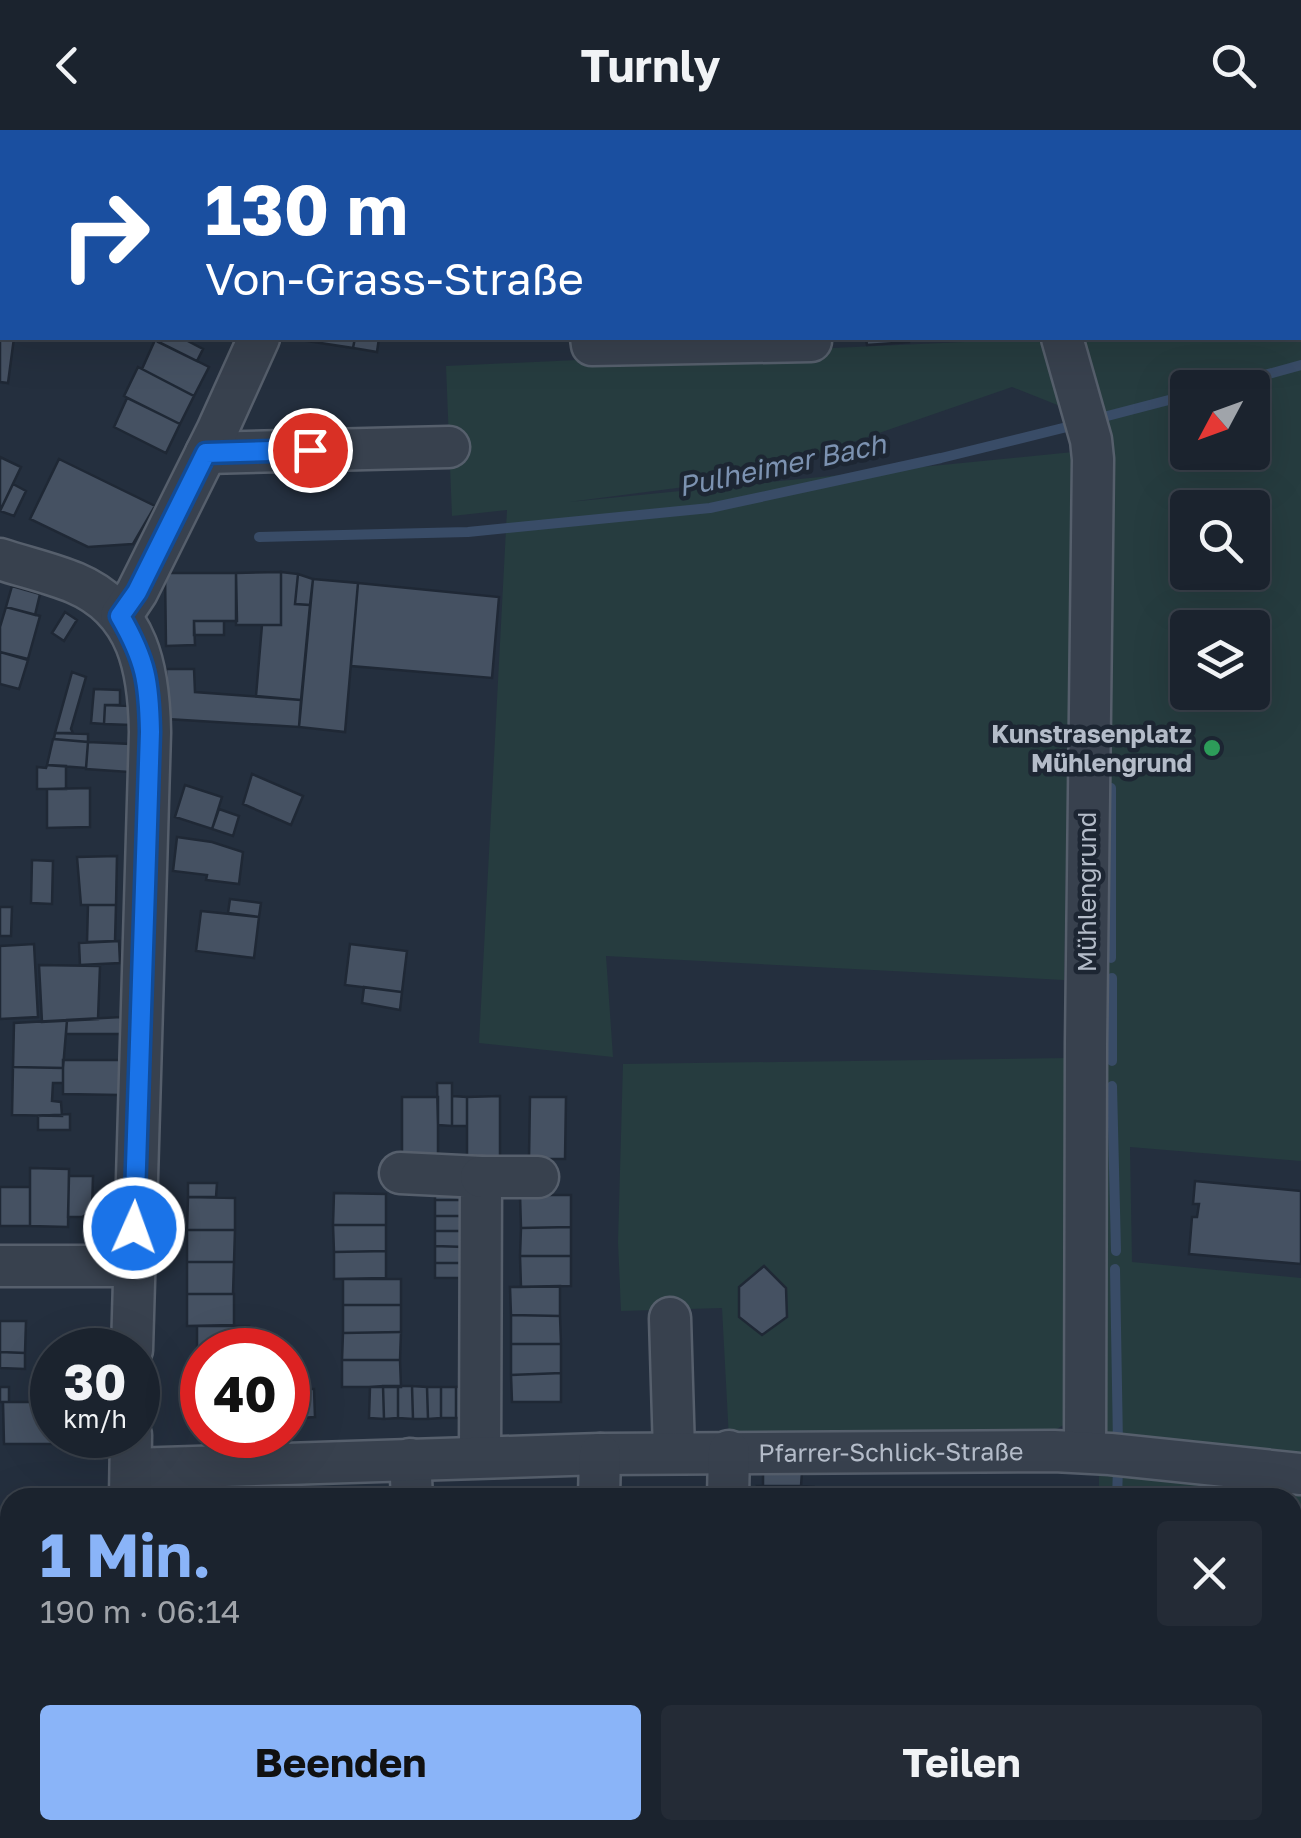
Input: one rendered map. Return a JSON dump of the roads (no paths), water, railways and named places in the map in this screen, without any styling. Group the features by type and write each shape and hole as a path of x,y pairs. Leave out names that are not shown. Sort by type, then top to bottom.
{"street":[{"path":"120,616 137,592 258,340"},
{"path":"592,340 592,345 774,340"},
{"name":"Mühlengrund","path":"1063,340 1086,423 1085,1452"},
{"path":"206,453 449,447"},
{"path":"0,559 75,583 103,599 120,616 138,648 149,682 132,1328"},
{"path":"400,1173 481,1187 538,1177"},
{"path":"480,1456 481,1187"},
{"path":"0,1266 133,1266"},
{"path":"670,1318 674,1452"},
{"path":"728,1488 729,1451"},
{"name":"Pfarrer-Schlick-Straße","path":"131,1467 411,1478 480,1456 729,1451 1085,1452 1301,1474"},
{"path":"600,1454 600,1488"}],"waterway":[{"name":"Pulheimer Bach","path":"1270,374 1301,365"},
{"name":"Pulheimer Bach","path":"1092,420 1170,400"},
{"name":"Pulheimer Bach","path":"259,537 468,532 710,508 1075,425"},
{"path":"1111,788 1111,958"},
{"path":"1112,978 1112,1061"},
{"path":"1112,1086 1116,1251"},
{"path":"1115,1269 1118,1444"},
{"path":"1117,1488 1118,1468"}],"place":[{"name":"Kunstrasenplatz Mühlengrund","path":"1212,748"}]}
